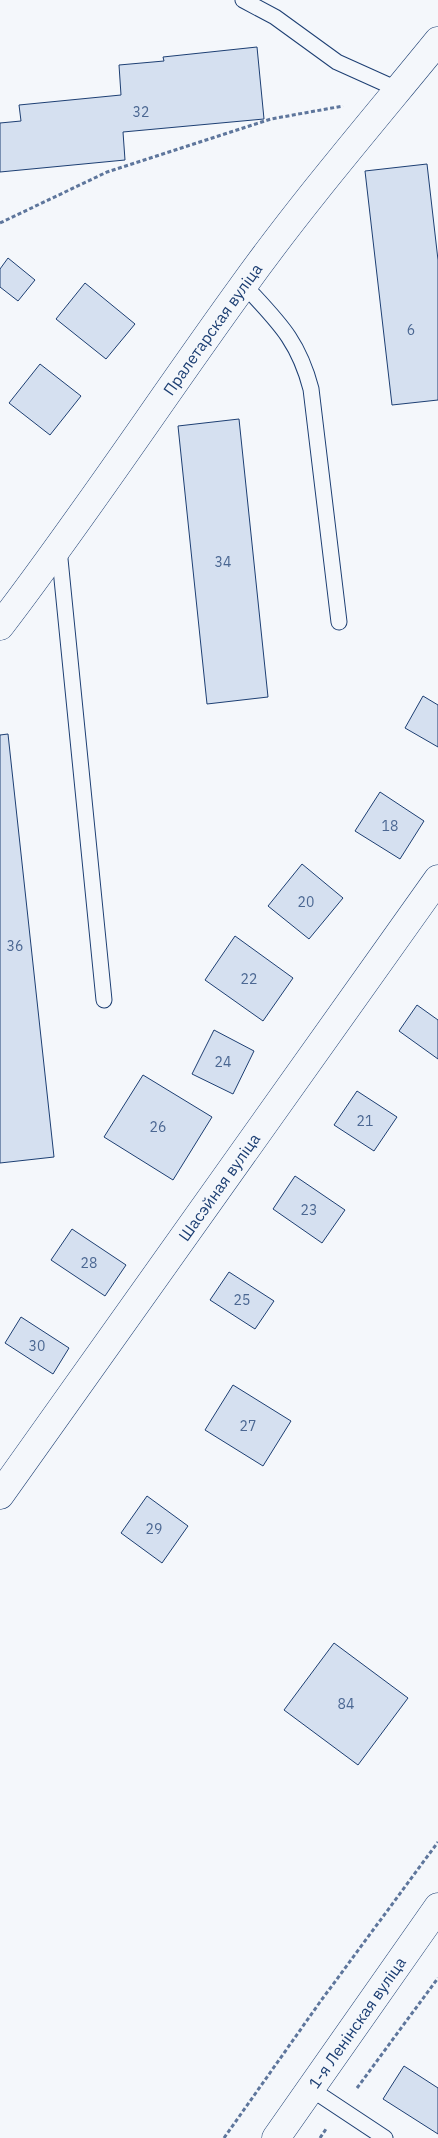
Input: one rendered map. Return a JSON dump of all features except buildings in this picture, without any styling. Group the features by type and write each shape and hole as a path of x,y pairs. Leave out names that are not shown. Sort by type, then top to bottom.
{"street":[{"name":"Пралетарская вуліца","path":"0,626 59,549 244,284 393,94 435,53"},
{"name":"Шасэйная вуліца","path":"0,1495 438,879"},
{"name":"1-я Ленінская вуліца","path":"276,2138 438,1908"}],"lane":[{"path":"243,0 275,17 337,62 393,94"},
{"path":"244,284 290,335 305,366 311,389 339,622"},
{"path":"59,549 104,1000"},
{"path":"311,2089 385,2138"}],"path":[{"path":"0,223 107,172 216,136 271,119 393,94"},
{"path":"224,2138 320,2002 438,1842"},
{"path":"320,2138 438,1978"}]}
